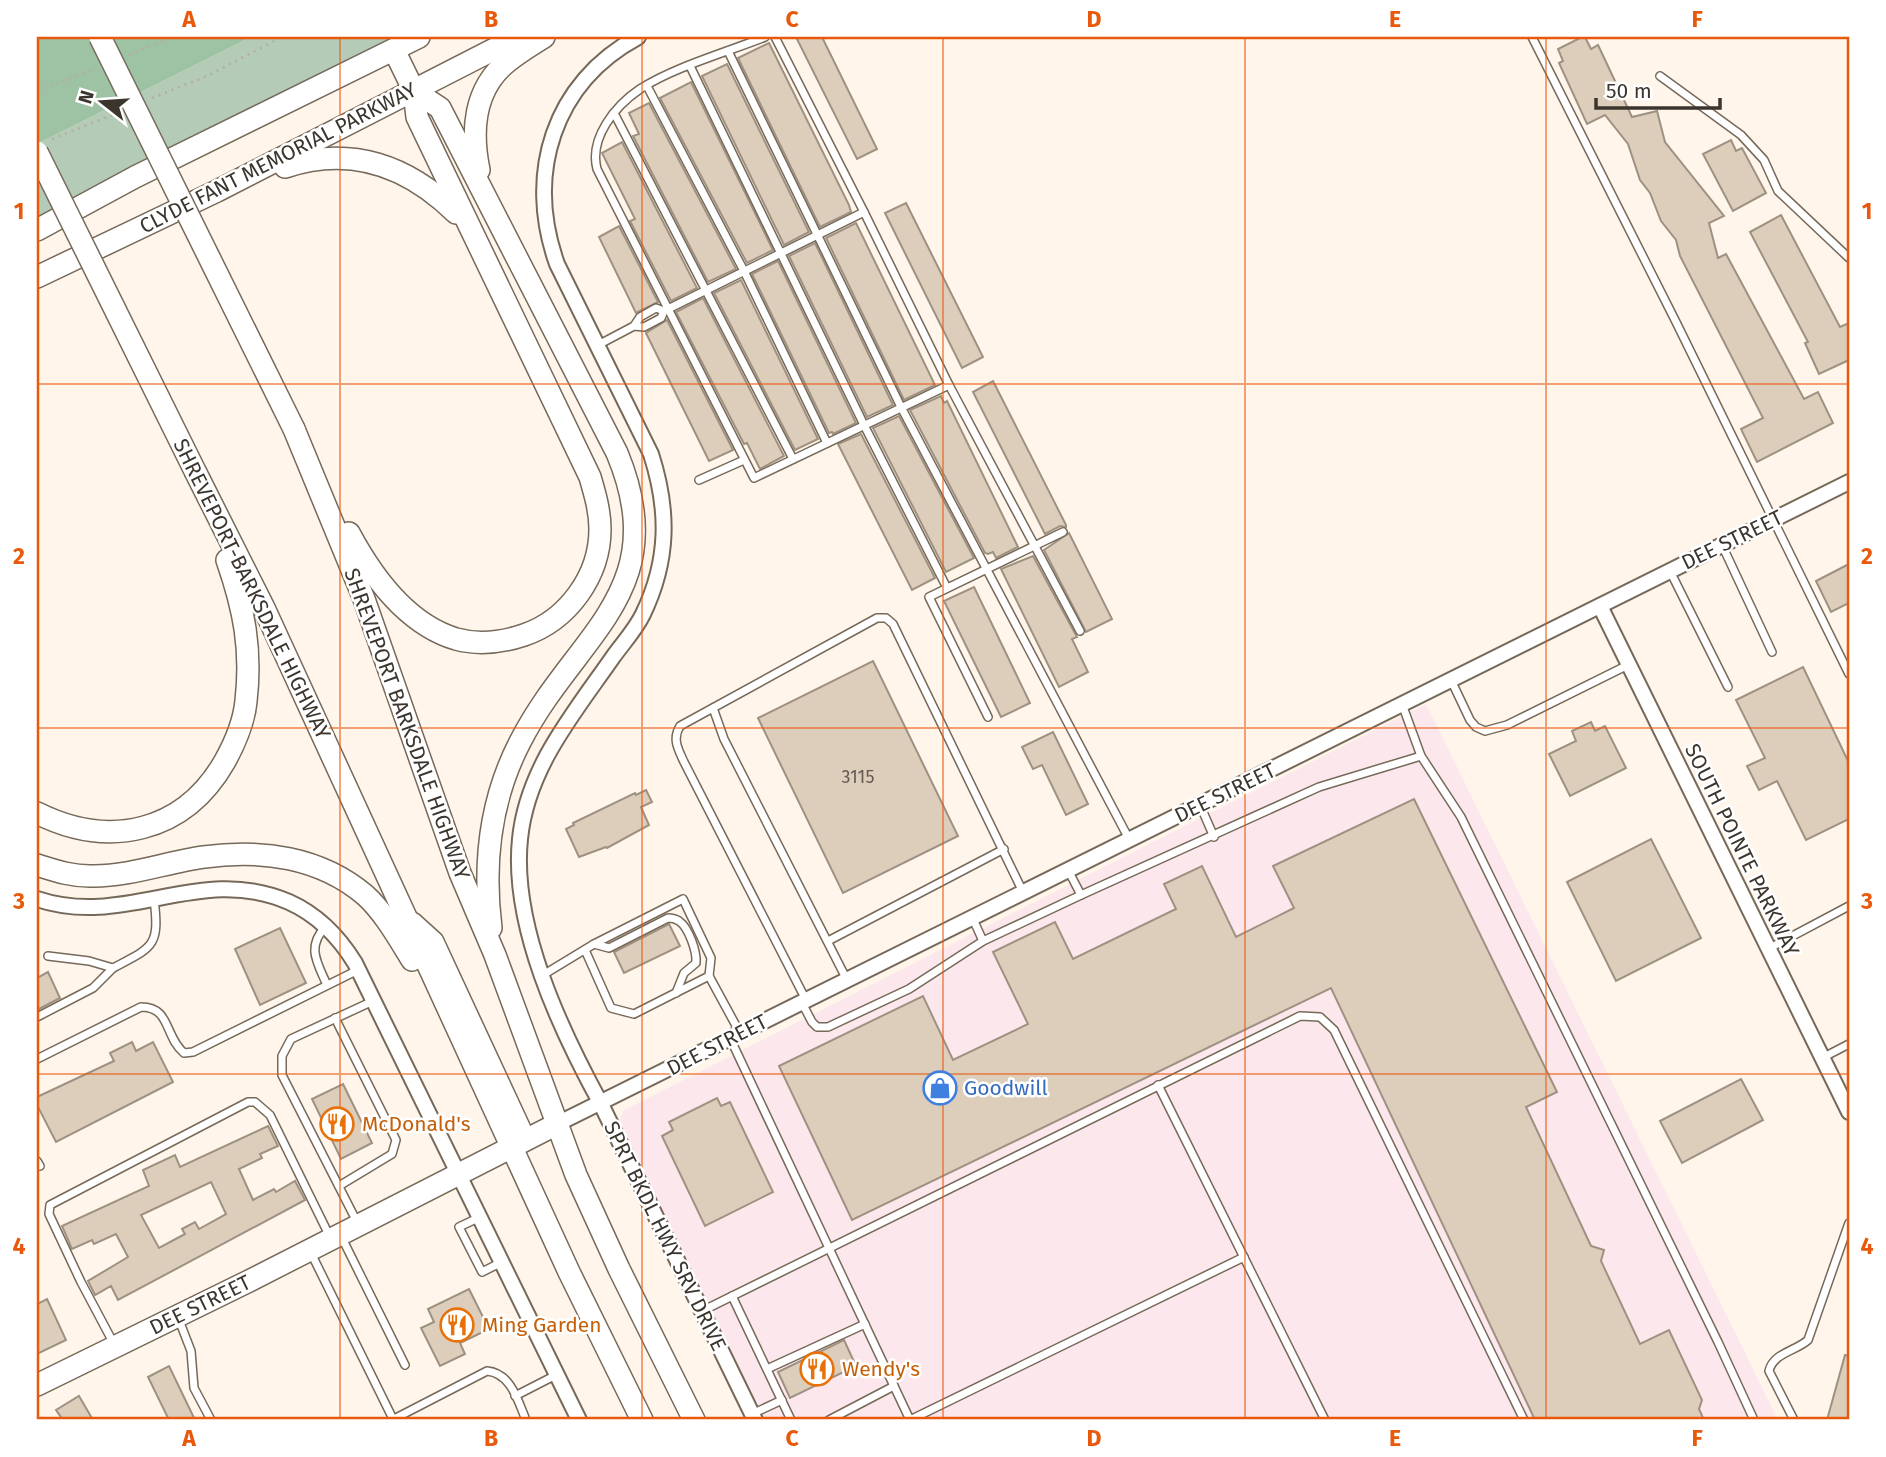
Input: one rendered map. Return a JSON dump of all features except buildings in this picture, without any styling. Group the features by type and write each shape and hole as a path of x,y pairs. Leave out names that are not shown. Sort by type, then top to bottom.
{"main road":[{"name":"SHREVEPORT BARKSDALE HIGHWAY","path":"100,37 294,429 364,599 460,873 495,955 576,1175 694,1420"},
{"name":"CLYDE FANT MEMORIAL PARKWAY","path":"37,230 135,177 419,37"},
{"name":"CLYDE FANT MEMORIAL PARKWAY","path":"37,277 217,191 518,37"},
{"path":"483,189 474,145 475,121 482,94 492,77 506,62 544,37"},
{"path":"294,429 360,554 395,600 430,627 457,639 484,642 511,639 537,631 558,617 576,598 589,577 600,530 598,503 590,477 417,117 414,91 394,50"},
{"path":"414,91 440,108 483,189 617,453 629,481 635,511 632,557 611,610 544,702 521,739 500,790 491,833 487,876 495,955"},
{"name":"SHREVEPORT-BARKSDALE HIGHWAY","path":"43,146 195,472 264,608 457,1030"},
{"path":"217,191 314,159 341,158 388,167 412,177 435,192 466,222"},
{"path":"37,813 71,828 100,832 144,828 170,818 193,802 215,779 231,751 246,702 249,662 246,622 242,602 195,472"},
{"path":"37,865 65,874 94,877 204,857 253,853 286,857 319,868 367,897 397,936 457,1030 519,1143"},
{"path":"404,916 433,942 519,1143 569,1272 642,1420"},
{"name":"SPRT BKDL HWY SRV DRIVE","path":"519,1143 557,1124"},
{"name":"DEE STREET","path":"37,1385 519,1143"}],"street":[{"path":"601,1104 579,1063 543,975 527,925 518,874 520,837 530,790 565,725 642,616 657,578 664,543 664,508 655,468 557,264 551,247 543,192 549,143 575,91 612,53 638,37"},
{"name":"DEE STREET","path":"601,1104 1849,482"},
{"name":"SOUTH POINTE PARKWAY","path":"1600,606 1849,1109"},
{"path":"37,899 72,907 106,908 190,891 229,887 258,891 301,907 327,926 347,950 358,970 500,1264 579,1420"},
{"name":"SPRT BKDL HWY SRV DRIVE","path":"557,1124 601,1104 754,1417"}],"lane":[{"path":"765,37 640,89 614,113 595,144 594,158 666,310 744,460 754,478 949,385"},
{"path":"775,37 949,385 1080,631"},
{"path":"1532,37 1849,674"},
{"path":"728,51 901,407 1129,840"},
{"path":"690,66 864,425 947,588"},
{"path":"1660,76 1741,135 1765,160 1778,191 1849,258"},
{"path":"647,86 744,271 827,443"},
{"path":"614,113 793,459"},
{"path":"597,346 634,326 644,327 661,318 666,310 864,212"},
{"path":"699,480 744,460"},
{"path":"988,718 929,597 1063,533"},
{"path":"1722,545 1772,652"},
{"path":"1670,571 1728,687"},
{"path":"1023,892 893,624 887,618 877,618 680,726 675,734 676,743 804,1001 811,1022 817,1027 828,1027 909,989 983,942 1081,895 1320,788 1421,757"},
{"path":"1451,679 1470,720 1485,731 1507,725 1628,665"},
{"path":"1402,705 1421,757 1461,817 1754,1420"},
{"path":"713,708 724,739 847,980"},
{"path":"1200,805 1214,837"},
{"path":"828,941 1004,849"},
{"path":"1068,870 1081,895"},
{"path":"37,1017 93,988 113,968 146,950 156,938 154,899"},
{"path":"543,975 594,944 683,899 711,958 709,976 735,1036 909,1420 1244,1257"},
{"path":"1768,949 1849,906"},
{"path":"594,944 609,948 667,918 678,920 697,954 696,963 684,973 676,993"},
{"path":"972,918 983,942"},
{"path":"327,926 318,934 314,946 327,985"},
{"path":"585,950 611,1008 634,1014 709,976"},
{"path":"48,956 89,961 113,968"},
{"path":"37,1059 141,1007 152,1007 160,1014 176,1046 184,1053 194,1052 358,970"},
{"path":"343,1232 339,1186 282,1075 282,1056 291,1039 373,1001"},
{"path":"701,1312 1300,1016 1320,1017 1335,1030 1524,1420"},
{"path":"335,1018 396,1140 392,1154 339,1186"},
{"path":"1822,1059 1849,1044"},
{"path":"1158,1085 1325,1420"},
{"path":"115,1346 80,1282 49,1214 50,1205 248,1102 255,1102 270,1115 343,1232 405,1365"},
{"path":"478,1218 459,1227 482,1272 500,1264"},
{"path":"1794,1420 1769,1371 1770,1365 1776,1358 1808,1340 1849,1223"},
{"path":"310,1250 392,1419 487,1371 497,1372 505,1378 526,1420"},
{"path":"732,1296 791,1420"},
{"path":"177,1316 191,1351 194,1388 211,1420"},
{"path":"767,1369 865,1324"},
{"path":"515,1396 556,1375"},
{"path":"830,1420 894,1386"},
{"path":"754,1417 782,1400"}],"path":[{"path":"146,101 207,76 282,37"},
{"path":"43,146 122,111"}],"shaded area":[{"path":"1426,704 1778,1420 762,1420 624,1145 618,1123 624,1110"}],"green space":[{"path":"37,37 251,37 37,144"},
{"path":"251,37 397,37 37,220 37,144"}],"place":[{"name":"Goodwill","path":"940,1088"},
{"name":"McDonald's","path":"337,1124"},
{"name":"Ming Garden","path":"457,1325"},
{"name":"Wendy's","path":"817,1369"}]}
